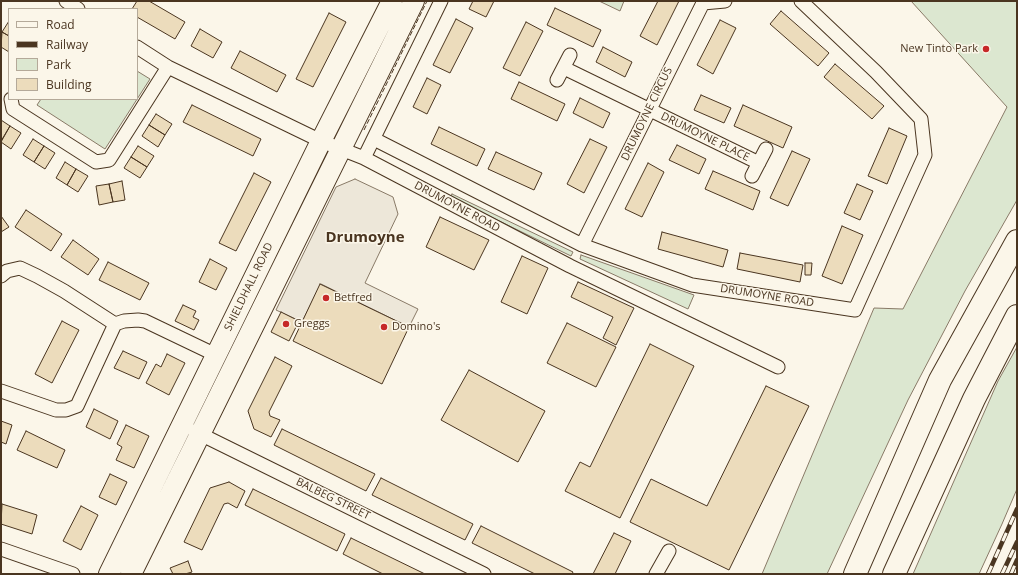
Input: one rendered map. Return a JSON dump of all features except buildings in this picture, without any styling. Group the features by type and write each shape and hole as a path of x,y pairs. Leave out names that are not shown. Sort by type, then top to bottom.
{"highway":[{"path":"855,574 940,380 1017,240"},
{"path":"894,574 971,406 1017,316"}],"main road":[{"name":"SHIELDHALL ROAD","path":"109,574 321,141 392,1"},
{"name":"SHIELDHALL ROAD","path":"131,574 340,148 414,1"}],"street":[{"path":"66,1 76,8"},
{"path":"364,158 440,1"},
{"name":"DRUMOYNE CIRCUS","path":"582,245 702,3 725,1"},
{"name":"DRUMOYNE ROAD","path":"374,139 582,245 692,285 855,310 925,155 921,119 876,72 801,1"},
{"name":"DRUMOYNE ROAD","path":"138,48 168,67 321,141 364,158 570,266 778,367"},
{"path":"557,80 570,55"},
{"path":"10,100 13,109 96,162 109,160 168,67"},
{"name":"DRUMOYNE PLACE","path":"564,68 759,163"},
{"name":"DRUMOYNE PLACE","path":"752,176 766,149"},
{"path":"1,276 7,271 20,268 64,291 115,324 138,320 145,321 216,355"},
{"path":"1,391 56,410 66,410 77,406 115,324"},
{"name":"BALBEG STREET","path":"181,425 484,574"},
{"path":"1,549 73,574"},
{"path":"656,574 669,551"}],"green space":[{"path":"599,1 624,1 620,11"},
{"path":"911,1 1017,1 1017,200 965,291 908,400 827,574 762,574 874,308 903,309 1007,107"},
{"path":"138,72 150,79 138,98"},
{"path":"40,100 136,100 105,149 37,105"},
{"path":"452,194 573,252 571,256 450,197"},
{"path":"581,255 694,295 688,309 580,259"},
{"path":"1017,347 1017,489 1002,524 979,574 913,574 998,381"}],"shaded area":[{"path":"355,179 393,197 398,214 365,283 418,309 409,327 321,284 302,322 276,310 336,187"}],"railway":[{"path":"988,574 1017,509"},
{"path":"1002,574 1017,542"},
{"path":"1011,574 1017,560"}],"fence":[{"path":"364,130 427,1"}],"place":[{"name":"New Tinto Park","path":"986,49"},
{"name":"Betfred","path":"326,298"},
{"name":"Greggs","path":"286,324"},
{"name":"Domino's","path":"384,327"}],"district":[{"name":"Drumoyne","path":"365,238"}]}
